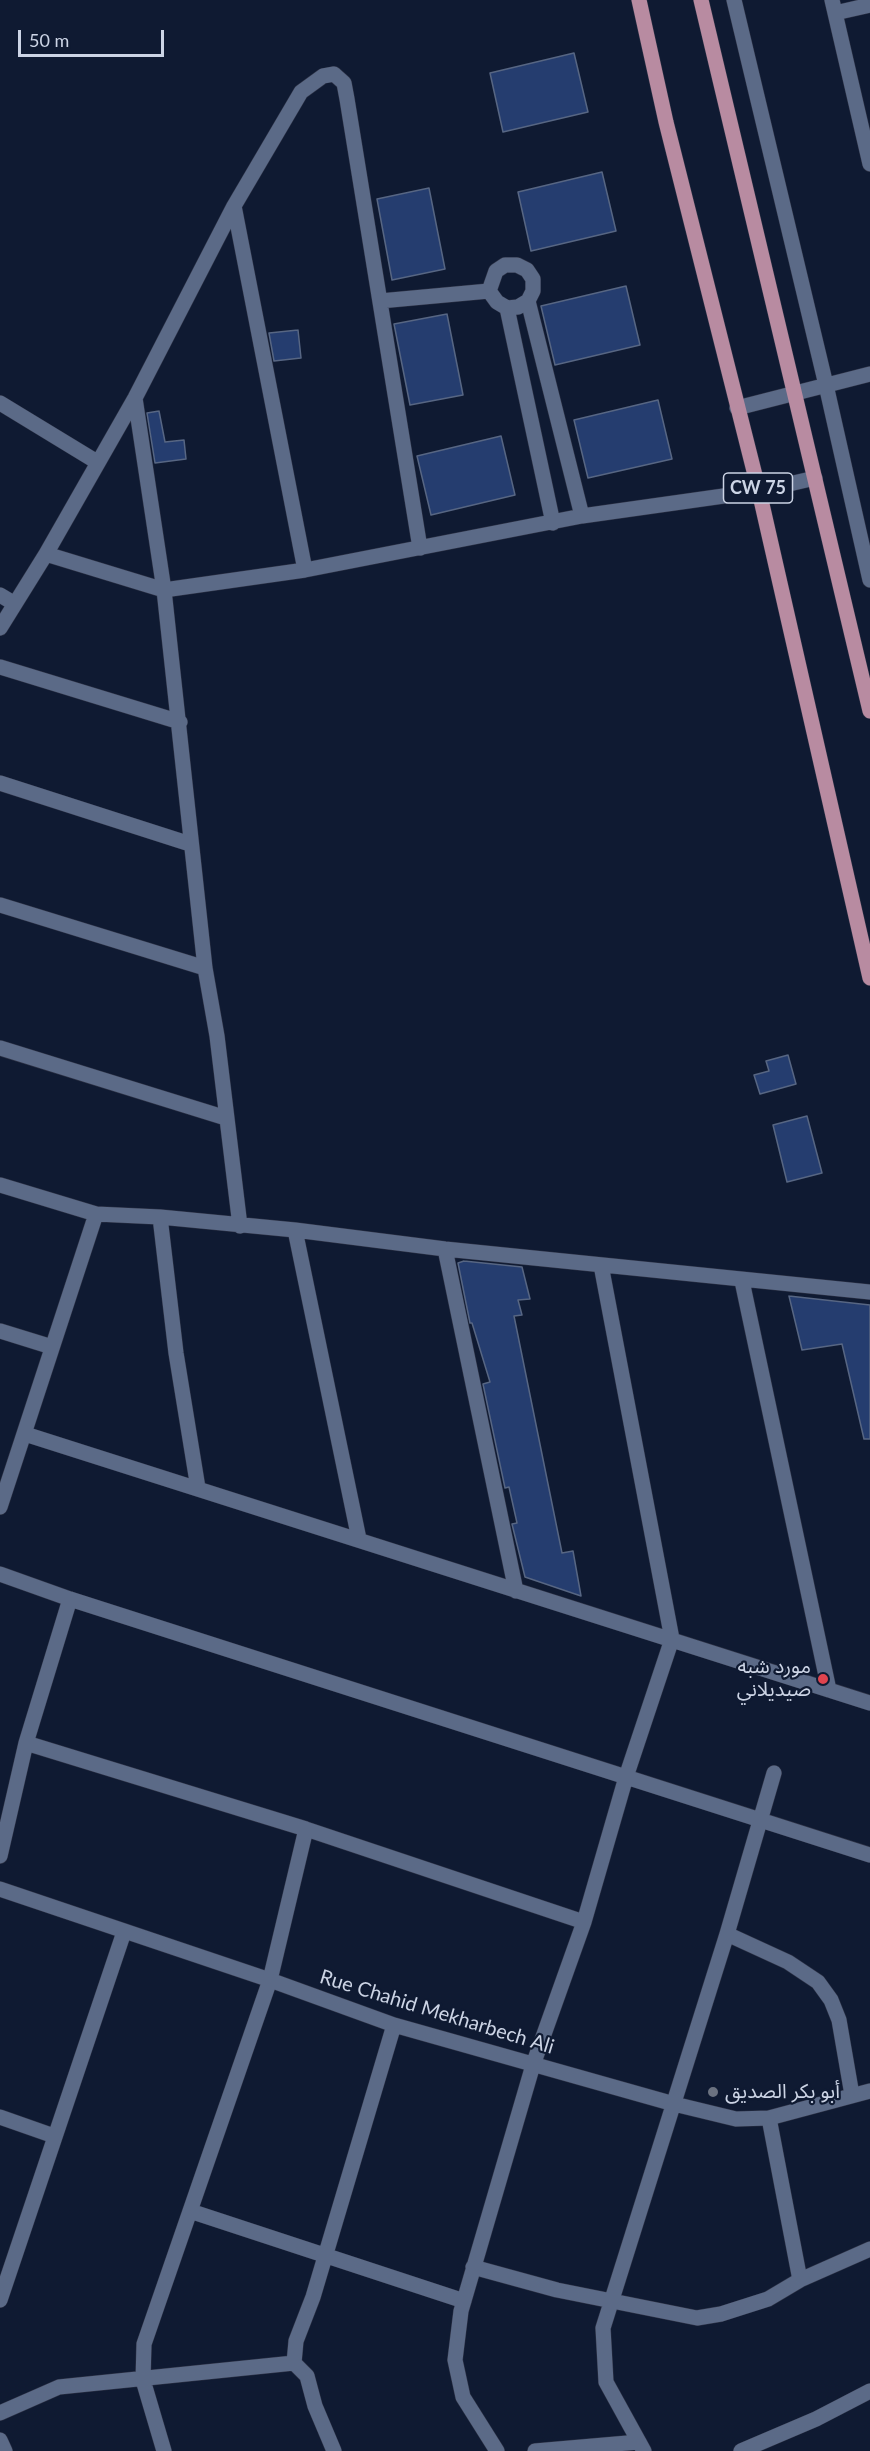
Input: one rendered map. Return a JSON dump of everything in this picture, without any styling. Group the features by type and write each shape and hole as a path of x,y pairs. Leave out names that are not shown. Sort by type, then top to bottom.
{"main road":[{"name":"CW 75","path":"639,0 666,122 759,491 870,978"},
{"name":"CW 75","path":"701,0 870,711"}],"street":[{"path":"734,0 870,580"},
{"path":"870,5 833,6 870,164"},
{"path":"0,628 46,554 135,398 234,206 301,92 323,76 334,74 344,83 420,548"},
{"path":"234,206 305,570"},
{"path":"505,265 517,265 527,270 533,279 533,291 528,301 518,307 507,308 497,302 489,291 496,271 505,265"},
{"path":"380,301 489,291"},
{"path":"528,301 582,516"},
{"path":"507,308 553,523"},
{"path":"737,408 870,374"},
{"path":"135,398 164,590 180,722 190,844 240,1226"},
{"path":"0,403 97,462"},
{"path":"46,554 164,590 305,570 582,516 759,491 815,478"},
{"path":"0,595 15,604"},
{"path":"0,667 180,722"},
{"path":"0,783 190,844"},
{"path":"0,905 205,968"},
{"path":"0,1048 226,1118"},
{"path":"0,1185 96,1214 160,1217 295,1230 445,1249 742,1281 870,1292"},
{"path":"0,1507 4,1484 25,1434 96,1214"},
{"path":"160,1217 176,1353 198,1488"},
{"path":"295,1230 359,1539"},
{"path":"445,1249 516,1591"},
{"path":"497,2451 463,2397 455,2360 464,2301 533,2065 584,1922 626,1777 672,1639 601,1265"},
{"path":"742,1281 829,1690"},
{"path":"0,1330 52,1347"},
{"path":"25,1434 870,1703"},
{"path":"0,1574 70,1599 870,1855"},
{"path":"0,1856 26,1743 70,1599"},
{"path":"26,1743 306,1829 584,1922"},
{"path":"535,2451 641,2447 606,2382 603,2328 727,1934 774,1773"},
{"path":"164,2451 143,2380 144,2344 270,1980 306,1829"},
{"name":"Rue Chahid Mekharbech Ali","path":"0,1888 394,2025 674,2104 736,2118 769,2118 870,2091"},
{"path":"0,2300 124,1932"},
{"path":"727,1934 788,1962 818,1982 831,2000 838,2020 852,2094"},
{"path":"294,2363 296,2341 326,2255 394,2025"},
{"path":"0,2117 54,2136"},
{"path":"769,2118 800,2280"},
{"path":"190,2211 464,2301"},
{"path":"473,2267 612,2302 697,2318 745,2308 768,2299 800,2280 870,2249"},
{"path":"0,2413 59,2387 143,2380 235,2367 294,2363 307,2376 315,2406 334,2451"},
{"path":"741,2451 816,2419 870,2391"},
{"path":"0,2440 5,2451"}],"building":[{"path":"574,53 588,112 503,132 490,73"},
{"path":"602,172 616,231 531,251 518,192"},
{"path":"429,188 445,269 392,280 377,199"},
{"path":"626,286 640,345 555,365 541,306"},
{"path":"447,314 463,395 410,405 394,324"},
{"path":"298,330 301,358 274,361 269,333"},
{"path":"658,400 672,459 588,478 574,420"},
{"path":"159,411 165,442 184,440 186,459 155,463 147,413"},
{"path":"501,436 515,495 431,515 417,456"},
{"path":"788,1055 796,1084 760,1094 754,1075 769,1071 766,1061"},
{"path":"807,1116 822,1173 787,1182 773,1125"},
{"path":"464,1261 522,1267 530,1299 518,1300 522,1315 514,1316 562,1553 573,1551 581,1596 525,1577 512,1524 517,1523 509,1487 505,1488 483,1384 490,1382 472,1323 470,1323 458,1263"},
{"path":"789,1296 870,1305 870,1439 864,1439 842,1344 802,1350"}],"place":[{"name":"مورد شبه صيديلاني","path":"823,1679"},
{"name":"أبو بكر الصديق","path":"713,2092"}]}
